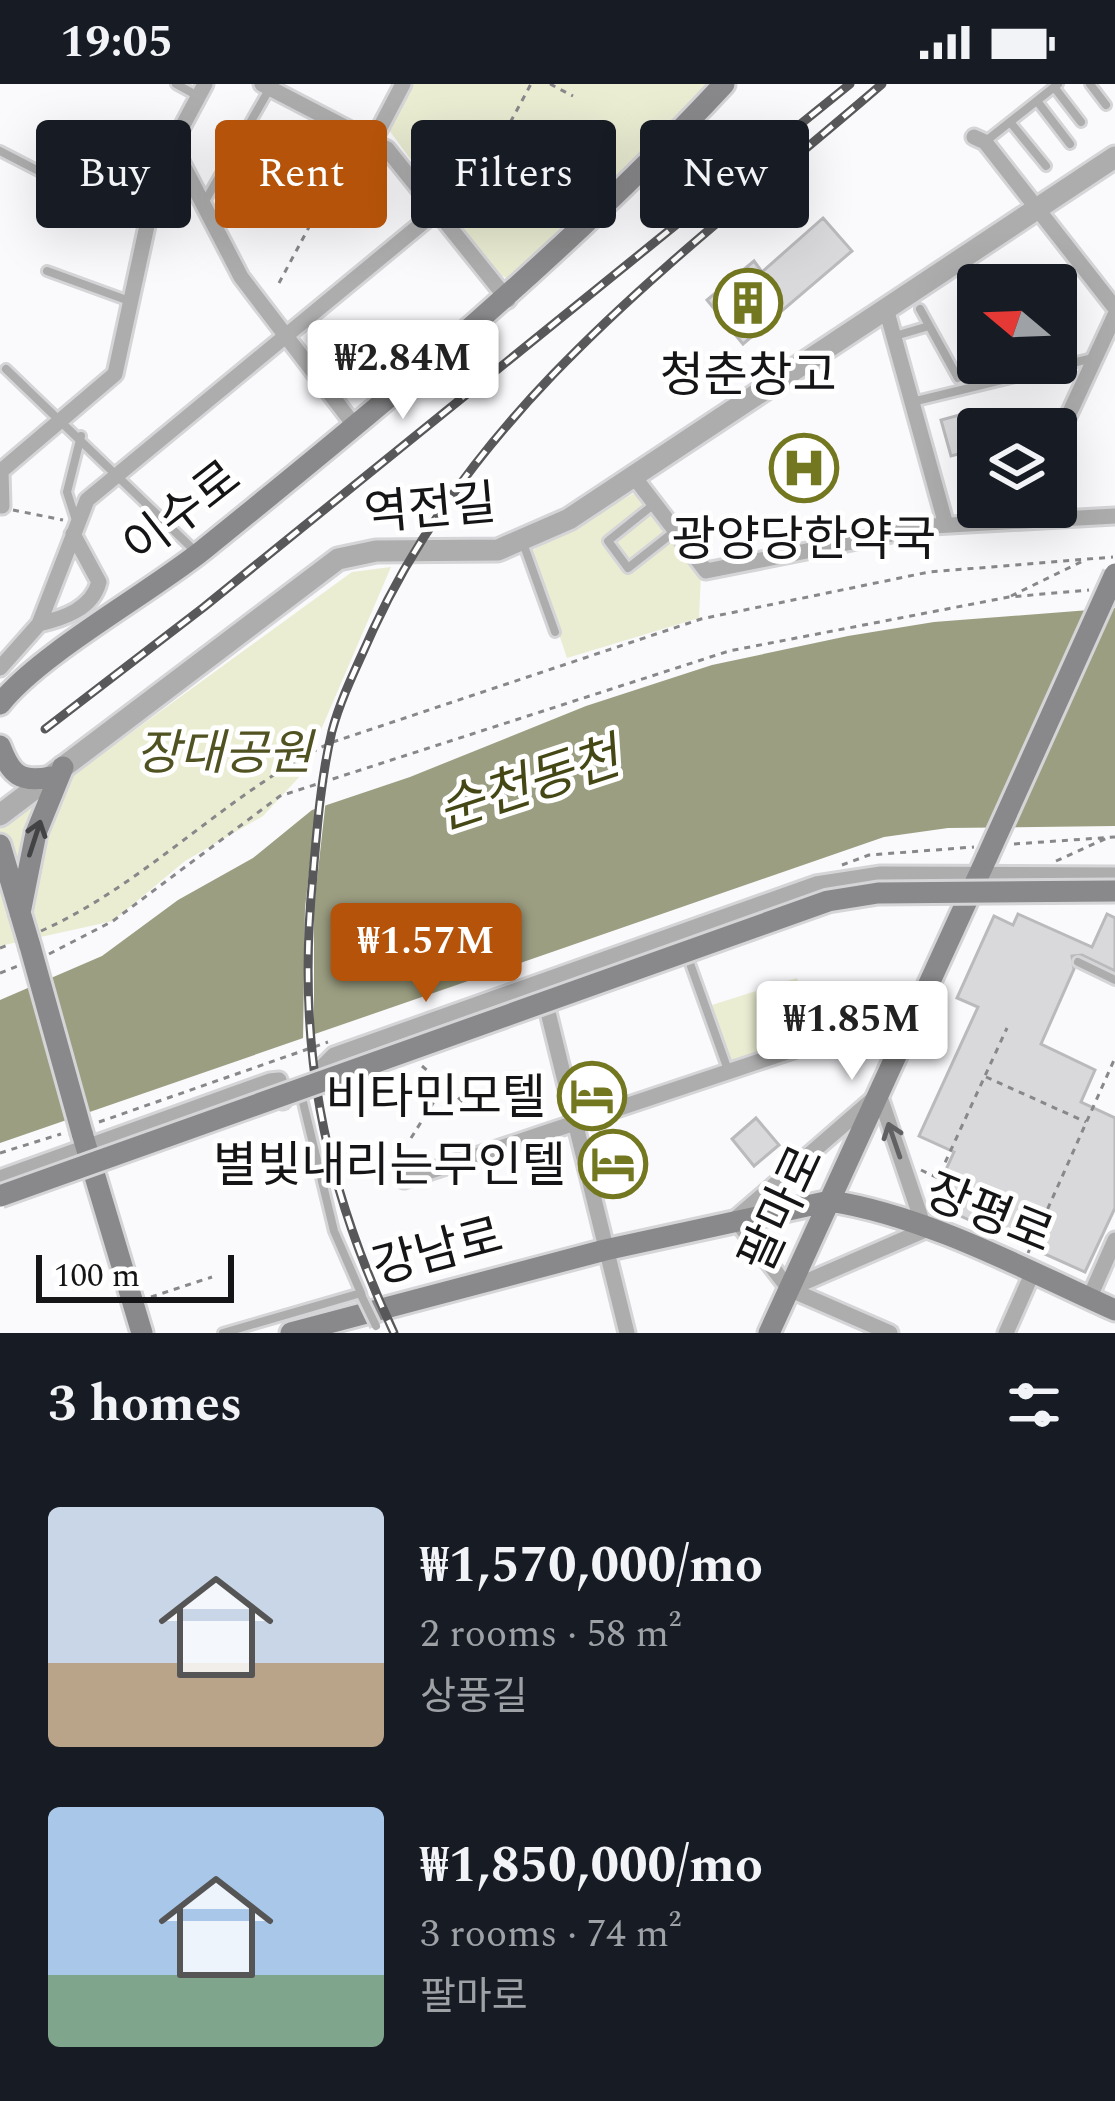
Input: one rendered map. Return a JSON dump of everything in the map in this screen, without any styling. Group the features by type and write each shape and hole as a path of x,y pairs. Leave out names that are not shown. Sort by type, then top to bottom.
{"main road":[{"name":"이수로","path":"0,704 17,686 198,554 508,300 620,196 724,84"},
{"name":"팔마로","path":"769,1333 1107,582"},
{"path":"0,720 17,686"},
{"path":"0,746 9,770 19,778 57,772 36,832 20,914"},
{"path":"0,845 142,1333"},
{"path":"0,1192 827,896 894,885 1115,883"},
{"name":"강남로","path":"291,1333 605,1250 830,1201"},
{"name":"장평로","path":"830,1201 863,1206 1115,1310"}],"street":[{"path":"379,120 404,84"},
{"path":"266,86 331,120"},
{"path":"185,120 201,90"},
{"path":"980,139 1041,209 1115,311 1072,408"},
{"path":"387,152 411,177"},
{"name":"역전길","path":"0,815 338,559 376,551 479,552 522,542 634,478 1115,157"},
{"path":"191,181 241,277 354,425"},
{"path":"2,506 2,471 115,374 147,228"},
{"path":"0,668 39,624 87,500 417,228"},
{"path":"452,229 508,300"},
{"path":"887,312 946,525"},
{"path":"634,478 706,571 957,523"},
{"path":"1077,515 1115,516"},
{"path":"39,624 73,613 96,594 100,582 75,528"},
{"path":"1115,883 1022,874 983,865 848,878 684,929 326,1060 324,1083 329,1088 824,910 911,899 1115,901"},
{"path":"541,981 627,1333"},
{"path":"404,1180 874,1023 912,1020"},
{"path":"0,1178 84,1140 279,1080 281,1105 0,1206"},
{"path":"789,1289 925,1230 879,1094 735,1219 789,1289 890,1333"},
{"path":"1089,1299 1115,1240"},
{"path":"1006,1333 1027,1271"}],"lane":[{"path":"176,84 201,90"},
{"path":"1090,84 1106,105"},
{"path":"203,204 266,86"},
{"path":"980,139 1056,86 1081,122"},
{"path":"1037,101 1070,144"},
{"path":"1010,122 1046,166"},
{"path":"0,151 36,170"},
{"path":"47,271 134,302"},
{"path":"920,309 957,376"},
{"path":"894,337 929,326"},
{"path":"912,402 1095,358"},
{"path":"6,369 81,436 198,554"},
{"path":"75,528 67,492 81,436"},
{"path":"654,504 608,541 628,568 675,531"},
{"path":"522,542 554,632"},
{"path":"684,929 688,958 729,1072"},
{"path":"1078,962 1115,980"},
{"path":"302,1098 334,1231 378,1329"},
{"path":"223,1333 362,1296"}],"path":[{"path":"452,229 531,84"},
{"path":"550,84 573,96"},
{"path":"279,283 312,228"},
{"path":"2,506 75,528"},
{"path":"0,973 290,762 330,743 701,620 877,580 1115,556"},
{"path":"1009,597 1089,558"},
{"path":"0,949 28,952 113,921 280,796 729,651 1107,582"},
{"path":"1022,874 1109,837"},
{"path":"915,1167 938,1178 1006,1028"},
{"path":"416,1056 443,1088 470,1108"},
{"path":"1027,1271 1115,1058"},
{"path":"985,1076 1086,1122"},
{"path":"411,1138 443,1088"},
{"path":"133,1302 212,1277"}],"green space":[{"path":"413,84 710,84 676,120 640,120 640,158 616,183 616,120 411,120 411,160 389,130"},
{"path":"461,228 571,228 510,280 493,271"},
{"path":"636,492 701,574 699,618 567,658 531,551"},
{"name":"장대공원","path":"391,567 302,774 263,816 185,861 113,921 0,946 0,828 352,572"},
{"path":"797,978 816,1039 731,1066 712,1005"}],"water":[{"name":"순천동천","path":"1115,608 1115,826 948,828 884,837 0,1143 0,1000 102,956 178,900 253,858 312,810 410,777 586,706 712,665 934,622"}],"pier":[{"path":"326,799 314,907 314,1039 303,1042 305,908 317,802"}],"building":[{"path":"823,218 852,251 743,344 707,300 754,261 762,272"},
{"path":"957,416 957,454 951,456 941,420"},
{"path":"1018,914 1092,947 1107,914 1115,918 1115,971 1082,955 1072,956 1074,969 1041,1044 1095,1070 1081,1102 1115,1118 1115,1208 1085,1272 947,1210 938,1187 954,1152 919,1136 978,1007 957,998 994,916 1013,925"},
{"path":"756,1118 779,1145 754,1166 732,1139"}],"railway":[{"path":"45,729 204,607 850,84"},
{"path":"394,1333 369,1276 332,1165 312,1054 309,937 316,839 328,748 345,693 418,546 471,469 531,398 666,267 882,84"}],"place":[{"name":"청춘창고","path":"748,303"},
{"name":"광양당한약국","path":"804,468"},
{"name":"비타민모텔","path":"592,1096"},
{"name":"별빛내리는무인텔","path":"613,1164"}]}
